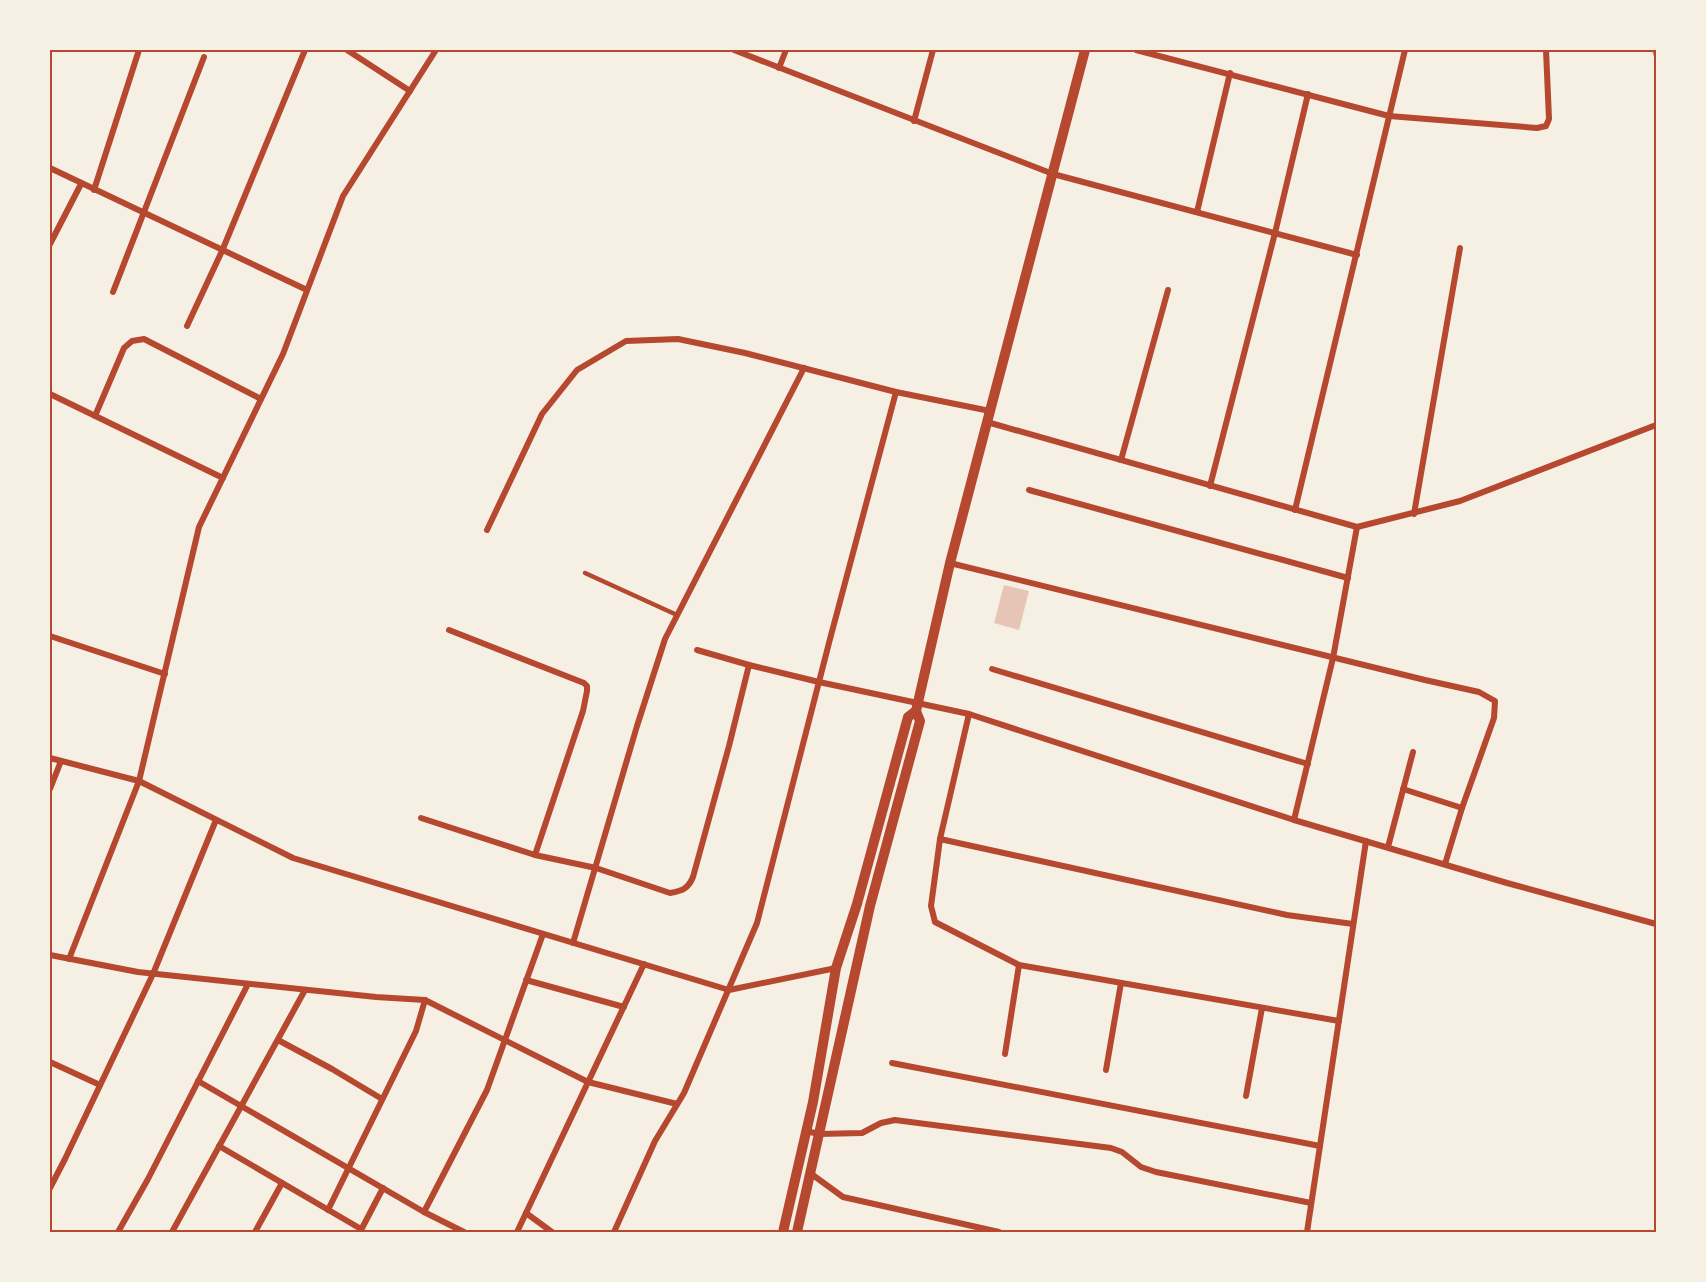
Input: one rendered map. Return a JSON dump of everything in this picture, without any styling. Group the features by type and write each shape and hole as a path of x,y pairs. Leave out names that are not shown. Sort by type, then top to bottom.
{"street":[{"path":"94,190 139,50"},
{"path":"187,326 222,251 305,50"},
{"path":"347,50 411,91"},
{"path":"69,959 139,782 199,527 283,354 343,196 436,50"},
{"path":"734,50 1053,174 1357,255"},
{"path":"779,68 786,50"},
{"path":"914,121 933,50"},
{"path":"797,1233 870,906 920,722 917,707 950,563 1085,50"},
{"path":"1136,50 1389,116 1541,128 1546,126 1549,119 1546,50"},
{"path":"1295,510 1405,50"},
{"path":"113,292 204,57"},
{"path":"1197,212 1230,73"},
{"path":"1210,486 1308,94"},
{"path":"50,168 307,290"},
{"path":"50,244 81,184"},
{"path":"1414,514 1460,248"},
{"path":"1121,460 1168,290"},
{"path":"95,416 124,348 132,341 144,339 261,399"},
{"path":"487,530 542,414 577,370 626,341 678,339 804,368 989,416 1121,460 1357,527 1460,501 1656,424"},
{"path":"573,943 665,639 804,368"},
{"path":"614,1233 655,1141 684,1093 757,923 896,392"},
{"path":"50,394 223,478"},
{"path":"1029,490 1347,578"},
{"path":"1294,820 1333,658 1357,527"},
{"path":"950,563 1479,692 1495,701 1494,717 1445,864"},
{"path":"449,630 587,686 583,711 535,855"},
{"path":"50,636 165,674"},
{"path":"697,650 917,707 969,714 1294,820 1656,924"},
{"path":"421,818 535,855 596,868 670,893 681,891 688,887 693,877 749,665"},
{"path":"992,669 1308,764"},
{"path":"783,1233 813,1102 836,968 857,904 908,717 917,707"},
{"path":"969,714 940,839 931,906 935,922 1019,964 1339,1021"},
{"path":"1388,847 1413,752"},
{"path":"50,758 139,782 293,858 729,990 836,968"},
{"path":"50,789 61,761"},
{"path":"1403,789 1462,808"},
{"path":"50,1188 153,974 216,820"},
{"path":"940,839 1287,915 1353,924"},
{"path":"1307,1233 1366,841"},
{"path":"424,1212 487,1090 543,934"},
{"path":"50,955 153,974 425,1000 588,1082 677,1104"},
{"path":"517,1233 644,964"},
{"path":"1005,1054 1019,964"},
{"path":"526,980 624,1006"},
{"path":"1106,1070 1121,983"},
{"path":"118,1233 248,984"},
{"path":"172,1233 305,990"},
{"path":"327,1210 416,1031 425,1000"},
{"path":"1246,1096 1262,1008"},
{"path":"278,1040 332,1069 382,1100"},
{"path":"50,1062 100,1085"},
{"path":"892,1063 1320,1146"},
{"path":"198,1081 464,1233"},
{"path":"806,1131 819,1134 862,1133 881,1123 895,1120 1111,1148 1122,1152 1141,1167 1155,1172 1311,1203"},
{"path":"219,1146 361,1231 383,1188"},
{"path":"810,1173 843,1197 999,1233"},
{"path":"255,1233 282,1183"},
{"path":"526,1213 552,1233"}],"lane":[{"path":"585,573 677,615"}],"building":[{"path":"1004,585 1029,591 1019,630 994,623"}],"railway":[{"path":"1654,50 1656,56"}]}
